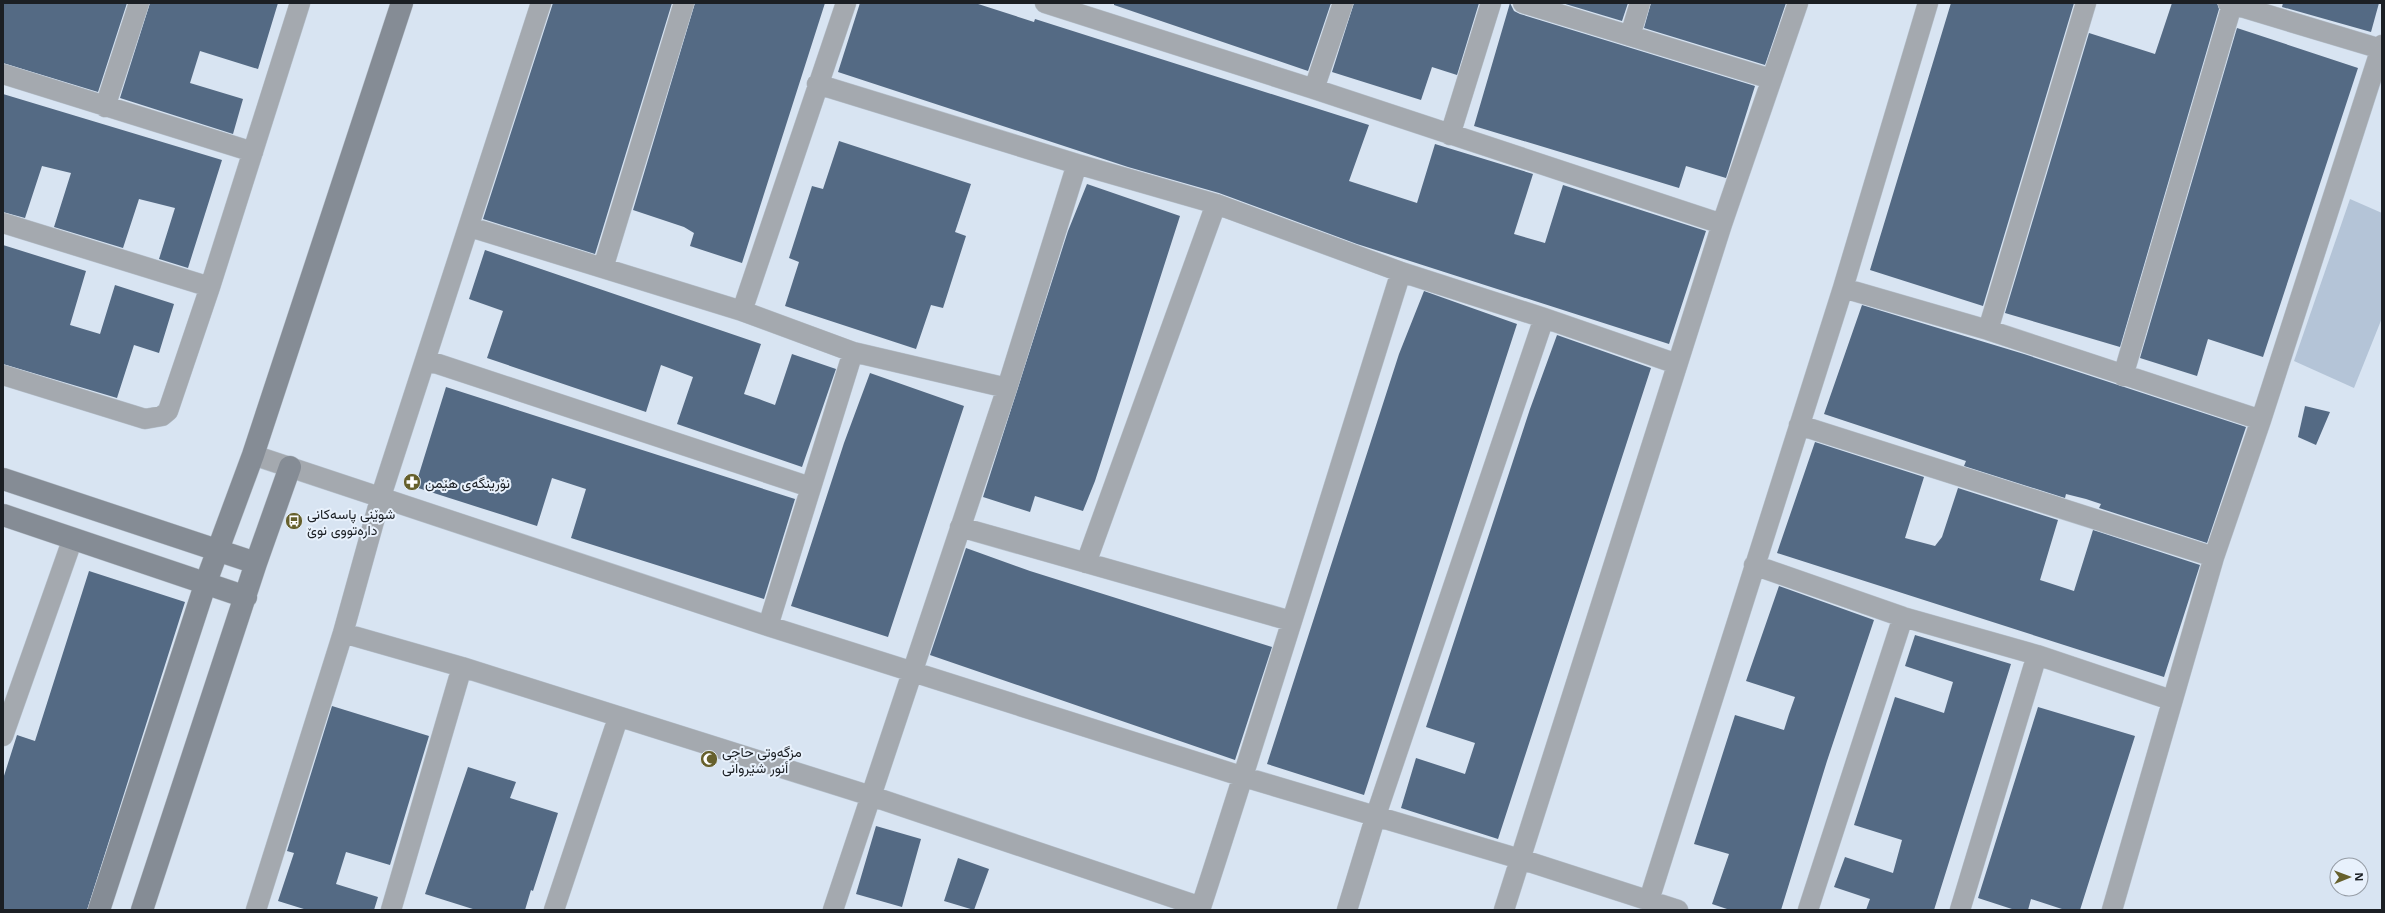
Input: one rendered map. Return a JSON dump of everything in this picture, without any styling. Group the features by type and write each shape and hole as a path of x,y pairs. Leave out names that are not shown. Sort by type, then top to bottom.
{"street":[{"path":"105,107 139,3"},
{"path":"3,375 145,420 162,416 168,411 173,400 210,287 300,3"},
{"path":"99,910 206,582 253,455 402,3"},
{"path":"256,910 343,633 381,496 542,3"},
{"path":"603,268 684,3"},
{"path":"742,312 817,84 846,3"},
{"path":"1045,3 1314,89 1722,224"},
{"path":"1314,89 1343,3"},
{"path":"1450,135 1491,3"},
{"path":"1523,3 1771,79"},
{"path":"1630,36 1640,3"},
{"path":"1504,910 1722,224 1798,3"},
{"path":"1649,900 1843,288 1928,3"},
{"path":"1988,330 2086,3"},
{"path":"2112,910 2171,700 2214,557 2261,420 2381,47 2230,4 2123,376"},
{"path":"3,74 253,152"},
{"path":"817,84 1077,164 1216,204 1401,272 1544,318 1677,364"},
{"path":"833,910 1006,388 1077,164"},
{"path":"1086,563 1216,204"},
{"path":"3,223 210,287"},
{"path":"470,227 742,312 853,352 1006,388"},
{"path":"343,633 462,667 618,718 871,796 1200,908 1244,777 1291,621 1401,272"},
{"path":"1843,288 1988,330 2123,376 2261,420"},
{"path":"1347,910 1376,815 1544,318"},
{"path":"768,626 853,352"},
{"path":"426,360 810,487"},
{"path":"1799,425 2214,557"},
{"path":"253,455 381,496 768,626 1244,777 1520,859 1678,910"},
{"path":"142,910 256,563 290,467"},
{"path":"3,479 256,563"},
{"path":"3,515 206,582 246,597"},
{"path":"960,527 1291,621"},
{"path":"3,736 73,538"},
{"path":"1754,565 1904,617 2037,655 2171,700"},
{"path":"1808,910 1904,617"},
{"path":"1960,910 2037,655"},
{"path":"391,910 462,667"},
{"path":"554,910 618,718"}],"shaded area":[{"path":"2350,199 2382,213 2382,318 2354,388 2294,361"}],"building":[{"path":"3,3 127,3 98,92 3,63"},
{"path":"150,3 278,3 258,69 200,51 190,83 243,99 233,134 120,98"},
{"path":"553,3 672,3 595,254 483,219"},
{"path":"695,3 825,3 742,263 690,246 694,233 684,227 633,210"},
{"path":"860,3 975,3 1034,22 1035,19 1369,125 1349,181 1417,203 1435,144 1533,174 1514,234 1545,243 1563,185 1706,231 1669,344 1357,244 1219,193 1128,167 838,72"},
{"path":"1114,3 1331,3 1308,71 1114,5"},
{"path":"1354,3 1479,3 1457,75 1432,67 1421,100 1332,72"},
{"path":"1510,3 1514,11 1520,14 1755,86 1726,178 1686,166 1679,188 1474,126"},
{"path":"1562,3 1628,3 1622,21"},
{"path":"1651,3 1786,3 1765,65 1644,28"},
{"path":"1951,3 2074,3 1983,306 1870,270"},
{"path":"2172,3 2217,3 2219,9 2120,347 2005,313 2089,33 2155,54"},
{"path":"2283,3 2379,3 2371,32 2282,7"},
{"path":"2237,28 2358,68 2263,357 2208,339 2197,376 2140,358"},
{"path":"3,94 222,160 188,268 159,259 175,208 139,199 123,248 54,227 71,173 42,166 25,218 3,212"},
{"path":"839,141 971,184 955,232 966,236 943,308 931,305 916,349 785,306 799,262 789,258 812,186 823,189"},
{"path":"1087,184 1180,216 1095,481 1083,511 1035,496 1030,512 983,497 1068,231"},
{"path":"3,245 86,271 70,325 100,334 115,285 174,304 159,353 134,345 117,398 3,364"},
{"path":"485,250 761,344 744,394 775,405 792,354 836,369 802,467 677,424 693,377 661,365 646,412 487,358 503,311 469,299"},
{"path":"1424,291 1517,324 1364,795 1267,764 1399,354"},
{"path":"1862,305 2024,354 2246,427 2207,543 2099,508 2101,504 2086,499 2066,494 2065,498 1964,466 1966,461 1824,414"},
{"path":"1557,335 1651,368 1498,839 1401,808 1416,758 1465,774 1475,743 1426,727 1530,409"},
{"path":"870,373 964,406 888,637 791,606 844,443"},
{"path":"446,387 795,499 764,599 571,538 586,489 552,478 537,526 415,487"},
{"path":"2305,406 2330,412 2316,445 2298,437"},
{"path":"1815,442 1924,477 1905,538 1935,546 1942,537 1958,488 2058,520 2040,580 2074,591 2093,530 2200,565 2164,677 1777,553"},
{"path":"966,548 1030,571 1272,647 1235,760 930,655"},
{"path":"89,571 185,602 87,910 3,910 3,779 17,735 35,741"},
{"path":"1779,586 1874,620 1827,761 1781,910 1730,910 1712,904 1729,854 1694,844 1735,715 1784,730 1795,697 1746,681"},
{"path":"1915,635 2011,664 1934,910 1866,910 1870,899 1834,887 1845,857 1893,873 1902,840 1854,825 1895,697 1944,713 1953,682 1905,666"},
{"path":"332,706 429,736 390,865 346,852 336,884 378,897 374,910 307,910 278,901 294,853 287,851"},
{"path":"2038,707 2135,736 2080,910 2065,910 2031,899 2028,910 2015,910 1978,898"},
{"path":"468,767 516,782 510,798 558,813 533,891 531,890 525,910 476,910 425,894"},
{"path":"876,826 921,839 902,907 856,894"},
{"path":"958,858 989,869 974,910 944,901"}],"place":[{"name":"نۆرینگه‌ی هێمن","path":"412,482"},
{"name":"شوێنی پاسەکانی دارەتووی نوێ","path":"294,521"},
{"name":"مزگەوتی حاجی أنور شێروانی","path":"709,759"}]}
